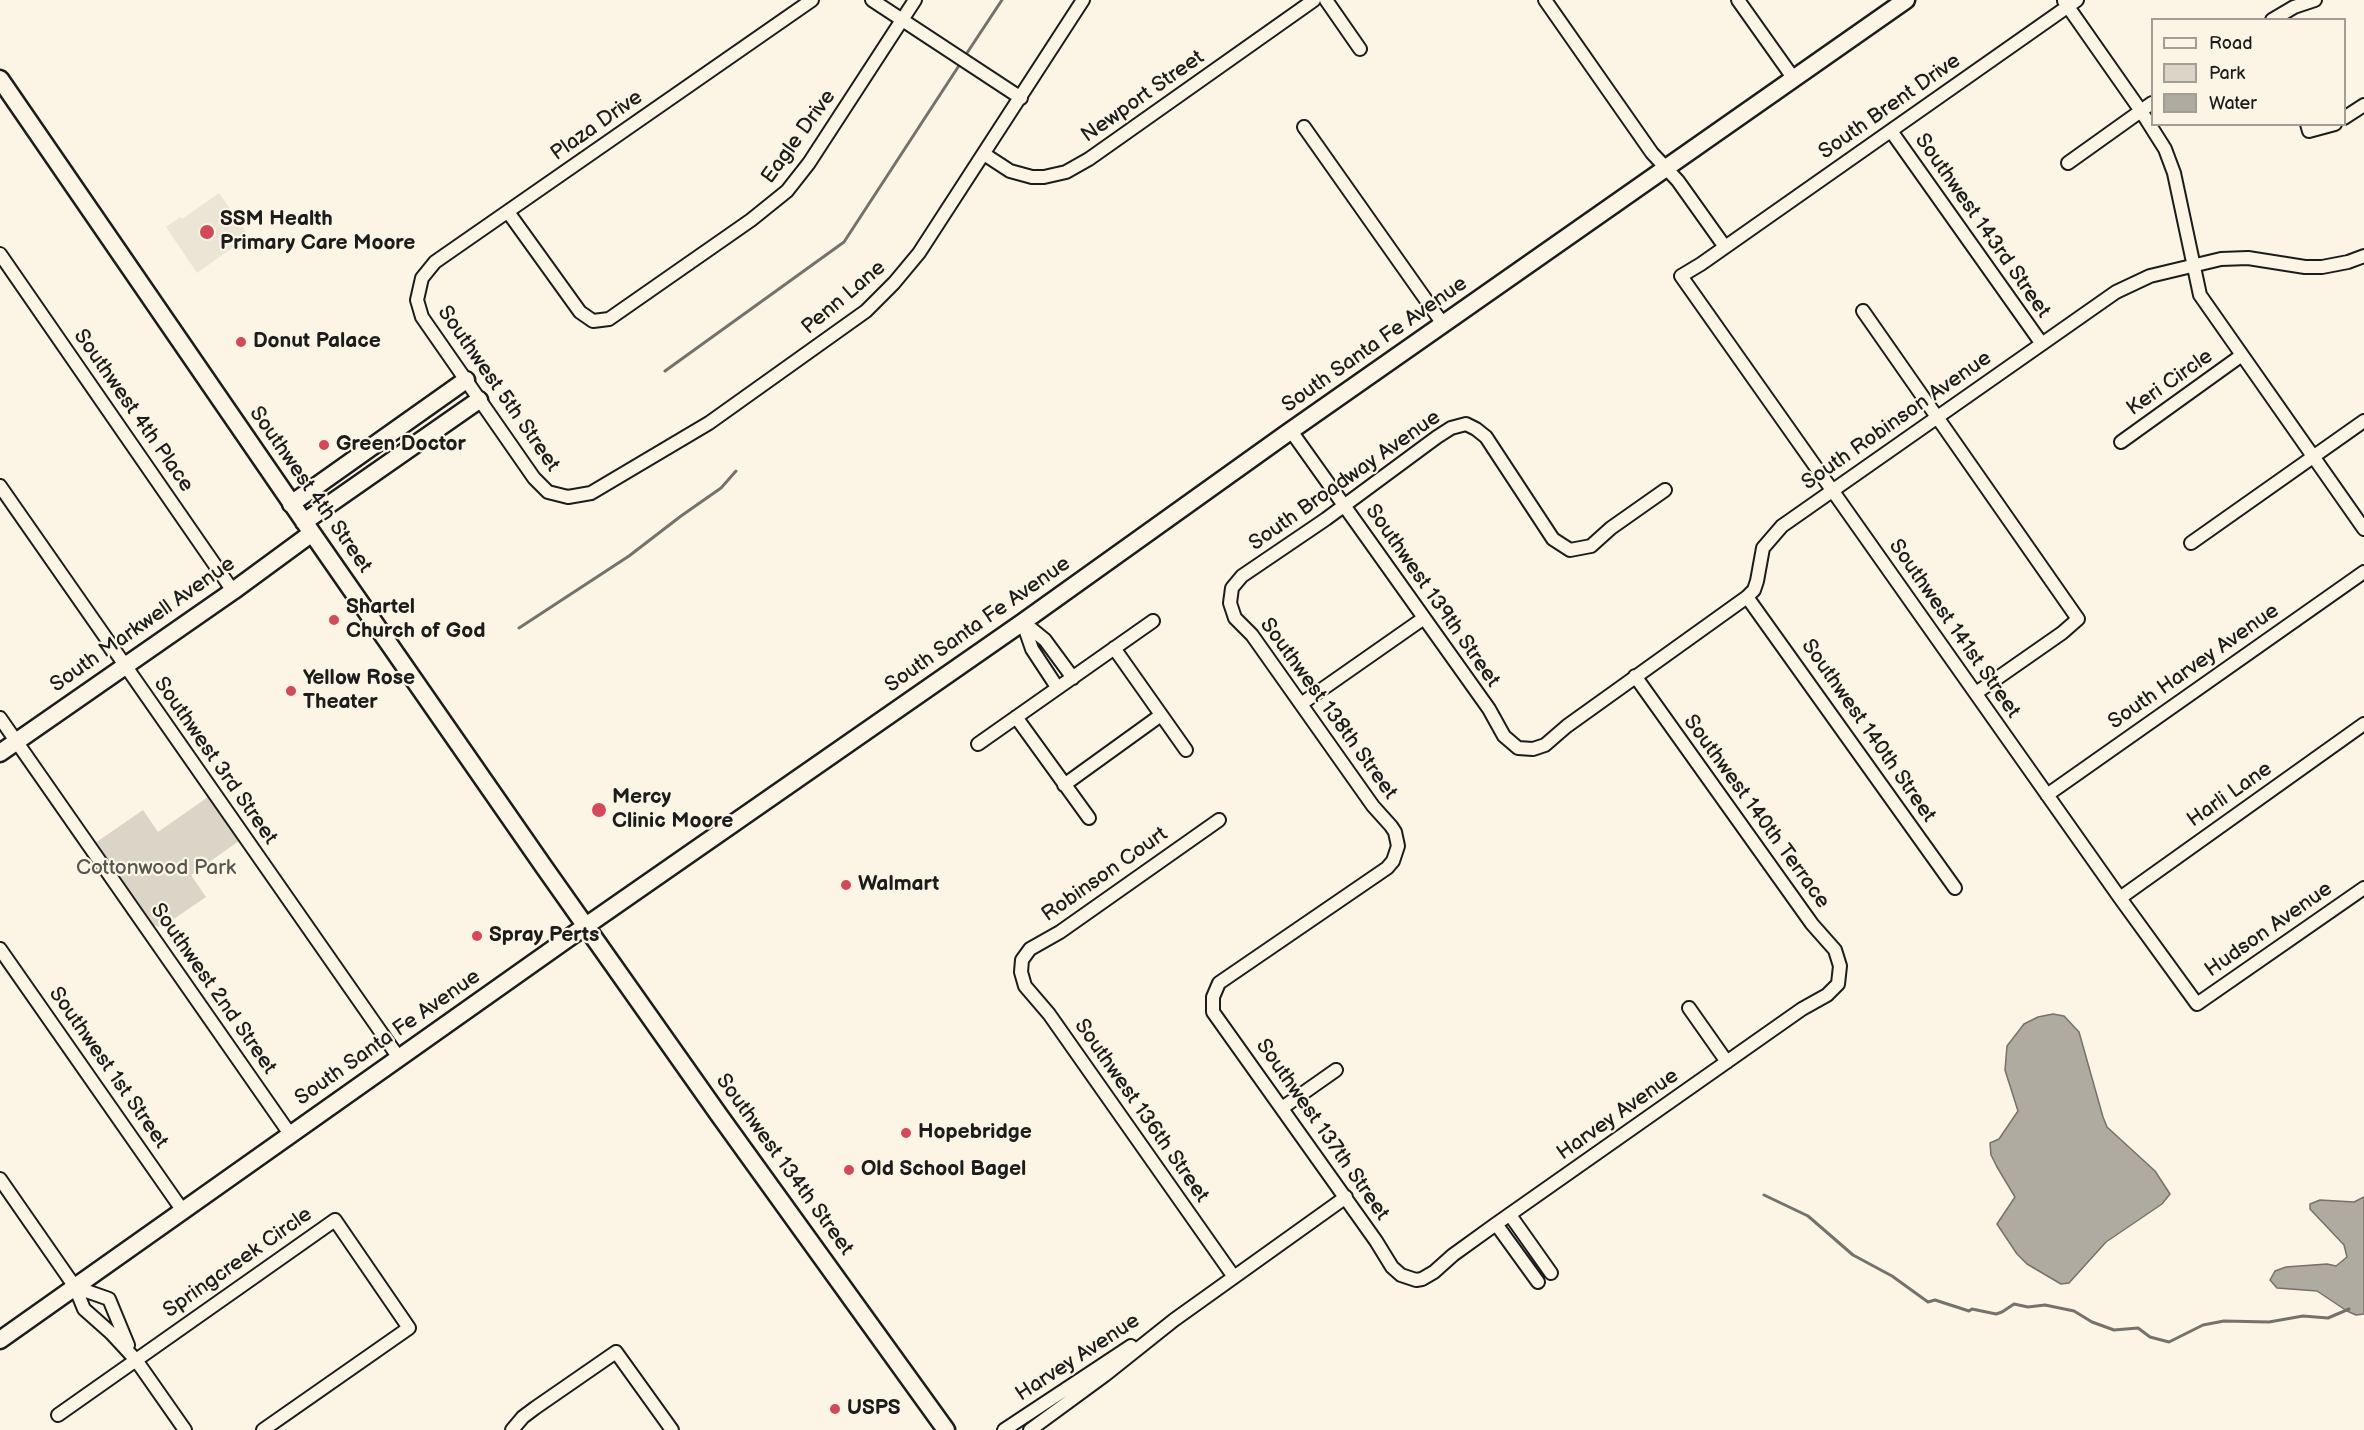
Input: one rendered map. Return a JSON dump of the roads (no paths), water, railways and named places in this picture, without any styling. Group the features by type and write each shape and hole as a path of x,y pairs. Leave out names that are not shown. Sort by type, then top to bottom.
{"main road":[{"name":"South Santa Fe Avenue","path":"0,1340 586,925 1023,622 1291,430 1667,169 1903,1"},
{"name":"Southwest 4th Street","path":"0,79 291,504 586,925"},
{"path":"291,504 466,381"},
{"name":"South Markwell Avenue","path":"0,753 233,591 308,528 479,400"},
{"name":"Southwest 134th Street","path":"586,925 714,1108 946,1430"}],"street":[{"name":"Plaza Drive","path":"417,294 428,269 812,0"},
{"path":"872,0 1021,98"},
{"name":"Eagle Drive","path":"508,212 574,306 593,321 598,322 614,316 751,220 787,191 809,163 915,0"},
{"name":"Penn Lane","path":"561,496 578,497 591,493 685,438 815,349 866,310 910,265 1083,0"},
{"name":"Newport Street","path":"984,154 1010,171 1021,174 1044,177 1066,172 1089,159 1314,0"},
{"path":"1326,0 1360,49"},
{"path":"1545,0 1651,151 1678,180 1725,247"},
{"path":"1738,0 1794,79"},
{"path":"2275,18 2294,7 2315,0"},
{"path":"2069,2 2151,126"},
{"name":"South Brent Drive","path":"1681,276 1891,131 2069,2"},
{"path":"2068,163 2151,104"},
{"path":"2346,117 2364,105"},
{"path":"2151,126 2174,173 2200,295 2364,528"},
{"path":"2308,126 2309,131 2328,126"},
{"path":"1304,127 1443,324"},
{"name":"Southwest 143rd Street","path":"1891,131 2042,344"},
{"name":"Southwest 4th Place","path":"0,254 233,591"},
{"name":"South Robinson Avenue","path":"1747,597 1754,590 1757,581 1763,548 1773,534 2126,286 2150,276 2221,259 2248,258 2305,267 2322,267 2364,256"},
{"name":"Southwest 141st Street","path":"1681,276 2197,1004"},
{"name":"Southwest 5th Street","path":"417,294 422,317 534,478 542,487 561,496"},
{"path":"1863,311 2078,619 2062,633 1976,693"},
{"name":"Keri Circle","path":"2121,442 2242,356"},
{"path":"2191,543 2364,421"},
{"name":"South Broadway Avenue","path":"1230,595 1236,582 1242,576 1344,506 1437,437 1451,428 1466,424 1486,437 1553,539 1570,550 1591,546 1611,528 1665,489"},
{"name":"Southwest 139th Street","path":"1291,430 1489,709 1510,744 1523,750 1545,745 1635,676"},
{"name":"Southwest 3rd Street","path":"0,486 399,1058"},
{"name":"South Harvey Avenue","path":"2047,795 2364,572"},
{"name":"Southwest 138th Street","path":"1213,997 1219,983 1255,961 1388,868 1398,846 1391,825 1373,806 1252,635 1235,618 1230,595"},
{"path":"1635,676 1747,597"},
{"name":"Southwest 140th Street","path":"1747,597 1955,888"},
{"path":"1301,704 1424,618"},
{"path":"978,744 1153,621"},
{"path":"1023,622 1045,640 1073,678"},
{"path":"1023,622 1032,649 1057,687"},
{"path":"1114,648 1186,750"},
{"name":"Southwest 140th Terrace","path":"1635,676 1805,915 1835,950 1841,972"},
{"path":"1064,785 1161,715"},
{"path":"1016,717 1089,818"},
{"name":"Southwest 2nd Street","path":"0,718 290,1134"},
{"name":"Harli Lane","path":"2120,898 2364,724"},
{"name":"Robinson Court","path":"1021,967 1030,949 1060,932 1219,820"},
{"name":"Hudson Avenue","path":"2197,1004 2364,888"},
{"name":"Southwest 1st Street","path":"0,949 183,1210"},
{"name":"Southwest 136th Street","path":"1021,967 1025,986 1049,1014 1233,1278"},
{"name":"Harvey Avenue","path":"1410,1279 1422,1279 1434,1272 1453,1255 1496,1224 1802,1009 1827,995 1838,984 1841,972"},
{"name":"Southwest 137th Street","path":"1213,997 1213,1012 1219,1022 1237,1043 1396,1272 1410,1279"},
{"path":"1689,1008 1727,1062"},
{"path":"1282,1108 1336,1070"},
{"path":"0,1179 75,1287 84,1309 136,1360"},
{"name":"Harvey Avenue","path":"1004,1430 1100,1365 1173,1320 1346,1197"},
{"path":"1510,1215 1551,1273"},
{"name":"Springcreek Circle","path":"58,1414 335,1220 409,1328 263,1430"},
{"path":"1496,1224 1538,1282"},
{"path":"1524,1263 1538,1254"},
{"path":"75,1287 108,1299 136,1360 185,1430"},
{"name":"Harvey Avenue","path":"1030,1430 1106,1375 1173,1320"},
{"path":"512,1430 523,1417 616,1352 672,1430"}],"water":[{"path":"2053,1014 2064,1016 2079,1032 2107,1127 2155,1171 2170,1194 2162,1204 2106,1242 2069,1283 2061,1284 2027,1264 2017,1254 1997,1224 2015,1197 1991,1155 1990,1143 1999,1139 2018,1111 2005,1070 2007,1046 2024,1024 2038,1017"},
{"path":"2364,1197 2364,1314 2356,1315 2347,1311 2317,1291 2277,1288 2270,1280 2275,1271 2286,1267 2327,1264 2336,1266 2347,1257 2344,1245 2310,1209 2310,1204 2320,1200 2354,1202"}],"waterway":[{"path":"965,56 1002,0"},
{"path":"665,371 844,242 962,61"},
{"path":"519,628 629,556 721,488 736,471"},
{"path":"1764,1195 1808,1216 1853,1255 1892,1276 1928,1302 1935,1300 1969,1311 1972,1309 1996,1314 2014,1304 2028,1307 2045,1305 2074,1311 2092,1322 2114,1330 2138,1328 2150,1337 2169,1342 2203,1325 2224,1321 2269,1322 2303,1316 2328,1318 2349,1309"}],"place":[{"name":"SSM Health Primary Care Moore","path":"207,232"},
{"name":"Donut Palace","path":"241,342"},
{"name":"Green Doctor","path":"324,445"},
{"name":"Shartel Church of God","path":"334,620"},
{"name":"Yellow Rose Theater","path":"291,691"},
{"name":"Mercy Clinic Moore","path":"599,810"},
{"name":"Walmart","path":"846,885"},
{"name":"Spray Perts","path":"477,936"},
{"name":"Hopebridge","path":"906,1133"},
{"name":"Old School Bagel","path":"849,1170"},
{"name":"USPS","path":"835,1409"}],"park label":[{"name":"Cottonwood Park","path":"156,869"}]}
